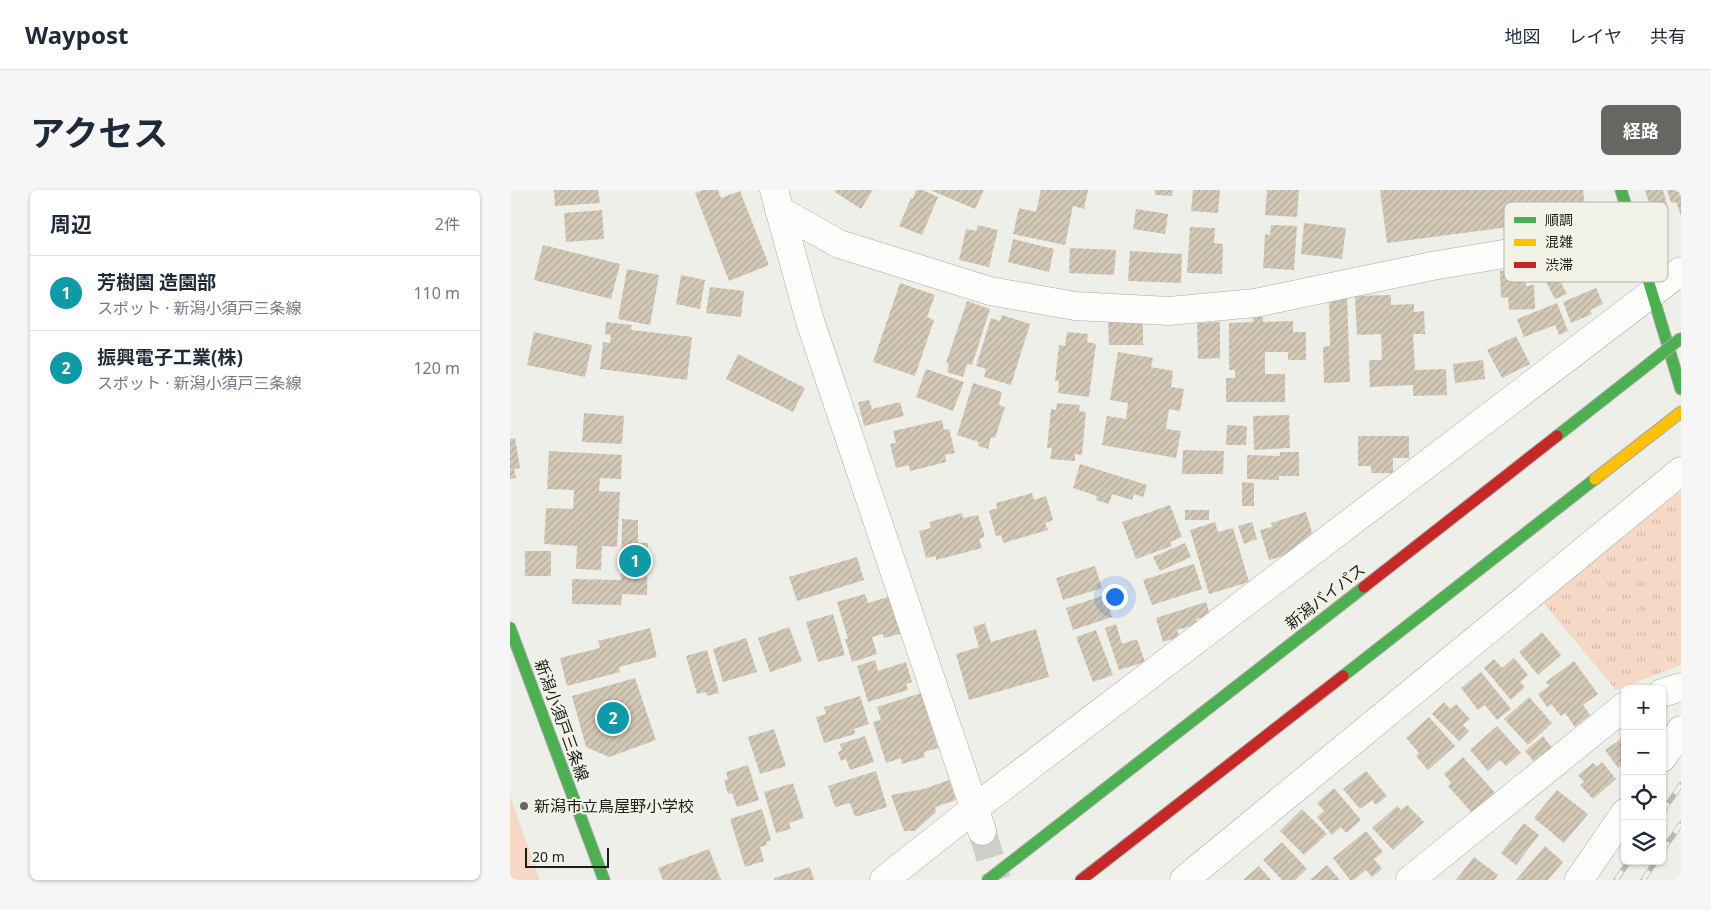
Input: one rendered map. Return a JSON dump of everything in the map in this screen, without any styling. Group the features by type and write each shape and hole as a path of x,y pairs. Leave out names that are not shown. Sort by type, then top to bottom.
{"main road":[{"path":"1621,190 1625,202"},
{"path":"1648,282 1681,389"},
{"name":"新潟バイパス","path":"988,880 1681,338"},
{"path":"1081,880 1681,412"},
{"name":"新潟小須戸三条線","path":"510,628 604,880"}],"street":[{"path":"777,200 839,244 990,291 1074,306 1169,311 1255,303 1432,266 1504,254"},
{"path":"777,200 810,321 979,820"},
{"path":"1668,280 1681,271"},
{"path":"884,880 979,820 1665,282"},
{"path":"1184,880 1681,471"},
{"path":"1666,691 1681,687"},
{"path":"1410,880 1621,709"},
{"path":"1666,752 1681,730"},
{"path":"1579,880 1621,819"}],"green space":[{"path":"1681,489 1681,665 1629,685 1621,685 1621,688 1616,690 1541,600"},
{"path":"510,796 540,880 510,880"}],"building":[{"path":"554,190 598,190 600,203 555,206"},
{"path":"703,190 718,190 721,198 740,191 769,265 729,281 695,193"},
{"path":"836,190 873,190 861,209 835,192"},
{"path":"916,190 923,190 938,197 922,235 899,226"},
{"path":"930,190 984,190 975,209"},
{"path":"1041,190 1088,190 1084,209 1073,206 1065,245 1013,234 1019,208 1036,212"},
{"path":"1155,190 1173,190 1172,196 1155,195"},
{"path":"1193,190 1220,190 1218,213 1191,211"},
{"path":"1267,190 1299,190 1297,217 1265,215"},
{"path":"1380,190 1583,190 1584,202 1504,202 1504,228 1387,243"},
{"path":"1645,190 1663,190 1666,202 1649,202"},
{"path":"1667,190 1681,190 1681,216 1676,202 1671,203"},
{"path":"1136,209 1168,214 1165,234 1133,229"},
{"path":"602,210 604,239 566,242 564,213"},
{"path":"1304,223 1346,228 1342,259 1301,254"},
{"path":"978,225 998,230 989,267 959,260 966,229 976,231"},
{"path":"1271,225 1297,226 1294,270 1263,268 1265,234 1270,235"},
{"path":"1190,227 1215,228 1214,243 1223,244 1222,274 1187,273"},
{"path":"1013,239 1054,249 1049,272 1008,262"},
{"path":"543,245 620,264 611,299 534,280"},
{"path":"1070,248 1116,250 1114,275 1069,273"},
{"path":"1130,251 1182,254 1181,283 1128,281"},
{"path":"627,269 659,275 650,325 618,319"},
{"path":"1500,271 1504,271 1504,282 1526,282 1526,286 1534,285 1535,309 1509,310 1508,297 1501,298"},
{"path":"681,275 705,280 700,309 676,304"},
{"path":"1546,282 1561,282 1567,294 1555,299"},
{"path":"900,283 935,295 927,317 934,320 915,376 873,362"},
{"path":"710,287 744,291 741,317 706,313"},
{"path":"1596,288 1603,304 1590,310 1592,314 1571,323 1563,302"},
{"path":"1347,295 1350,382 1324,383 1323,347 1330,346 1329,296"},
{"path":"1391,295 1391,305 1414,304 1414,312 1424,311 1425,334 1413,334 1415,370 1446,369 1447,395 1413,396 1413,385 1370,387 1369,360 1382,360 1381,334 1357,335 1355,296"},
{"path":"967,301 990,309 972,365 967,364 963,377 947,372 949,364 946,363"},
{"path":"1557,303 1568,331 1559,335 1555,325 1524,337 1517,319"},
{"path":"1002,315 1030,324 1011,385 984,377 986,369 976,366 991,318 1000,321"},
{"path":"1253,317 1263,317 1263,322 1293,321 1293,332 1306,332 1306,360 1288,360 1288,352 1265,352 1265,374 1285,374 1285,402 1226,402 1226,378 1235,378 1235,370 1229,370 1229,323 1253,322"},
{"path":"1143,318 1143,345 1109,345 1108,319"},
{"path":"606,322 632,325 631,330 692,337 687,380 600,369 603,342 610,343 611,335 605,334"},
{"path":"1220,322 1220,358 1198,359 1197,323"},
{"path":"534,332 592,345 585,377 527,365"},
{"path":"1067,332 1088,334 1087,342 1096,344 1089,397 1058,393 1059,381 1055,381 1059,345 1065,346"},
{"path":"1516,336 1530,364 1502,378 1487,350"},
{"path":"1118,352 1153,358 1151,367 1173,371 1171,387 1184,389 1180,411 1169,409 1166,429 1181,431 1176,458 1102,445 1107,416 1126,419 1128,403 1110,400"},
{"path":"738,354 805,388 793,412 726,379"},
{"path":"1483,360 1485,379 1455,383 1453,364"},
{"path":"926,369 964,382 953,411 916,397"},
{"path":"973,383 1002,392 999,405 1005,407 995,438 991,437 988,449 978,446 979,442 957,435"},
{"path":"869,400 872,409 900,402 904,416 864,426 858,402"},
{"path":"1057,403 1080,405 1079,411 1086,412 1082,455 1075,454 1075,461 1050,459 1052,448 1047,448 1051,409 1056,410"},
{"path":"584,413 624,416 622,444 582,442"},
{"path":"1289,415 1290,448 1254,450 1253,416"},
{"path":"942,420 944,430 949,429 955,453 945,455 946,462 910,471 909,465 896,468 890,444 896,443 893,431"},
{"path":"1227,425 1247,426 1246,445 1226,445"},
{"path":"1358,436 1409,436 1409,458 1393,458 1393,473 1371,473 1371,466 1358,466"},
{"path":"515,438 520,468 514,469 516,478 510,479 510,439"},
{"path":"1183,450 1224,451 1223,474 1182,474"},
{"path":"549,451 622,455 621,479 600,478 599,491 620,492 617,547 602,546 601,570 576,569 577,546 544,544 546,508 573,509 574,490 547,489"},
{"path":"1280,452 1299,452 1299,476 1279,476 1279,480 1247,479 1247,455 1280,456"},
{"path":"1080,464 1147,485 1143,497 1134,494 1132,500 1112,494 1109,504 1096,500 1097,496 1073,488"},
{"path":"1242,482 1254,483 1254,506 1242,506"},
{"path":"1032,493 1034,500 1046,496 1053,520 1045,523 1048,530 1003,543 1001,535 996,536 989,511 997,508 996,503"},
{"path":"1170,505 1182,537 1170,542 1172,546 1136,559 1122,522"},
{"path":"1185,510 1209,510 1209,520 1185,520"},
{"path":"1306,512 1314,539 1306,550 1269,560 1260,530 1272,527 1271,523"},
{"path":"962,513 963,518 978,515 985,537 979,539 982,548 936,560 936,556 926,558 919,531 931,528 929,522"},
{"path":"622,519 638,520 638,543 648,543 647,595 622,594 621,605 572,604 572,579 621,580"},
{"path":"1215,522 1218,532 1233,528 1249,582 1209,594 1190,530"},
{"path":"1252,522 1257,539 1244,544 1238,526"},
{"path":"1185,543 1191,557 1160,571 1153,557"},
{"path":"525,551 551,551 551,576 525,576"},
{"path":"857,557 864,580 797,601 789,577"},
{"path":"1194,564 1202,589 1152,605 1143,580"},
{"path":"1095,566 1102,588 1063,600 1056,578"},
{"path":"865,594 868,603 891,596 903,633 884,638 883,634 872,637 877,654 852,662 845,639 848,639 837,602"},
{"path":"1105,595 1112,617 1073,630 1066,608"},
{"path":"1206,602 1210,615 1196,619 1198,624 1177,630 1179,637 1163,642 1156,618"},
{"path":"833,614 845,655 818,662 806,622"},
{"path":"985,623 991,642 1036,629 1049,677 969,700 956,654 979,647 973,627"},
{"path":"1116,624 1122,644 1137,639 1145,662 1119,670 1105,628"},
{"path":"789,627 802,661 770,672 758,638"},
{"path":"650,628 657,657 619,667 620,672 567,686 560,658 600,648 598,641"},
{"path":"1096,630 1113,675 1093,682 1076,637"},
{"path":"1542,632 1561,655 1538,675 1519,652"},
{"path":"746,638 757,672 723,682 713,649"},
{"path":"707,650 719,693 707,696 706,692 697,694 686,656"},
{"path":"1514,658 1528,675 1520,682 1525,687 1511,700 1484,668 1494,659 1502,668"},
{"path":"875,660 878,671 906,662 912,682 906,684 908,690 868,702 857,666"},
{"path":"1574,661 1598,694 1583,705 1590,715 1575,727 1565,713 1561,716 1551,704 1547,707 1538,694 1549,686 1546,682"},
{"path":"1481,672 1511,709 1497,720 1485,705 1478,710 1461,688"},
{"path":"635,678 656,740 609,757 586,747 572,696"},
{"path":"921,693 938,748 924,752 925,757 902,764 901,758 886,763 873,722 881,720 877,707"},
{"path":"860,696 869,724 854,729 855,734 824,743 816,717 826,714 824,707"},
{"path":"1529,697 1552,723 1528,745 1504,719"},
{"path":"1444,702 1450,709 1456,704 1470,719 1463,725 1469,731 1459,741 1432,714"},
{"path":"1429,717 1455,746 1428,770 1416,756 1419,753 1406,738"},
{"path":"1497,726 1521,753 1506,766 1500,760 1488,771 1470,750"},
{"path":"774,729 786,766 760,774 748,737"},
{"path":"865,736 874,762 850,770 846,759 841,761 838,752 842,750 840,744"},
{"path":"1543,736 1553,749 1536,764 1525,751"},
{"path":"1621,739 1621,766 1618,768 1605,750"},
{"path":"1463,757 1496,794 1473,814 1448,786 1451,783 1444,774"},
{"path":"1602,762 1616,779 1593,799 1580,785 1584,782 1578,775 1593,763 1597,767"},
{"path":"748,765 759,800 737,807 732,793 728,794 724,780 728,779 726,772"},
{"path":"876,771 887,807 855,817 850,803 835,807 828,786"},
{"path":"1366,771 1387,796 1376,805 1372,800 1360,809 1343,789"},
{"path":"949,780 956,800 935,807 936,812 915,831 904,831 891,795 924,789"},
{"path":"793,783 804,818 789,823 791,829 776,833 764,792"},
{"path":"1334,788 1361,820 1346,833 1341,827 1332,835 1317,817 1324,811 1317,803"},
{"path":"1557,790 1588,814 1564,843 1534,818"},
{"path":"1407,805 1424,822 1393,850 1372,828 1397,806 1401,810"},
{"path":"762,809 771,840 766,842 767,845 760,847 764,861 745,867 730,819"},
{"path":"1302,809 1327,834 1304,855 1280,831"},
{"path":"1524,823 1539,835 1516,865 1501,853"},
{"path":"1366,831 1383,852 1374,859 1382,869 1372,877 1366,870 1354,880 1350,880 1333,858"},
{"path":"1282,842 1307,869 1295,880 1282,880 1263,860"},
{"path":"1545,846 1563,862 1548,880 1516,880"},
{"path":"709,849 721,880 663,880 658,868"},
{"path":"1474,857 1498,875 1494,880 1456,880"},
{"path":"1327,865 1340,880 1310,880"},
{"path":"1259,866 1271,880 1243,880"},
{"path":"810,867 814,880 774,880 774,878"}],"tunnel":[{"path":"982,831 997,880"}],"railway":[{"path":"1666,806 1681,785"},
{"path":"1666,845 1681,824"},
{"path":"1616,880 1626,865"},
{"path":"1643,880 1653,865"}],"traffic: fast":[{"path":"1621,190 1625,202"},
{"path":"1649,282 1681,389"},
{"path":"1650,363 1681,338"},
{"path":"1557,436 1650,363"},
{"path":"1343,676 1595,479"},
{"path":"988,880 1364,587"},
{"path":"510,628 604,880"}],"traffic: slow":[{"path":"1595,479 1681,412"}],"traffic: jam":[{"path":"1364,587 1557,436"},
{"path":"1081,880 1343,676"}],"place":[{"name":"芳樹園 造園部","path":"635,561"},
{"name":"振興電子工業(株)","path":"613,718"},
{"name":"新潟市立鳥屋野小学校","path":"524,806"}]}
